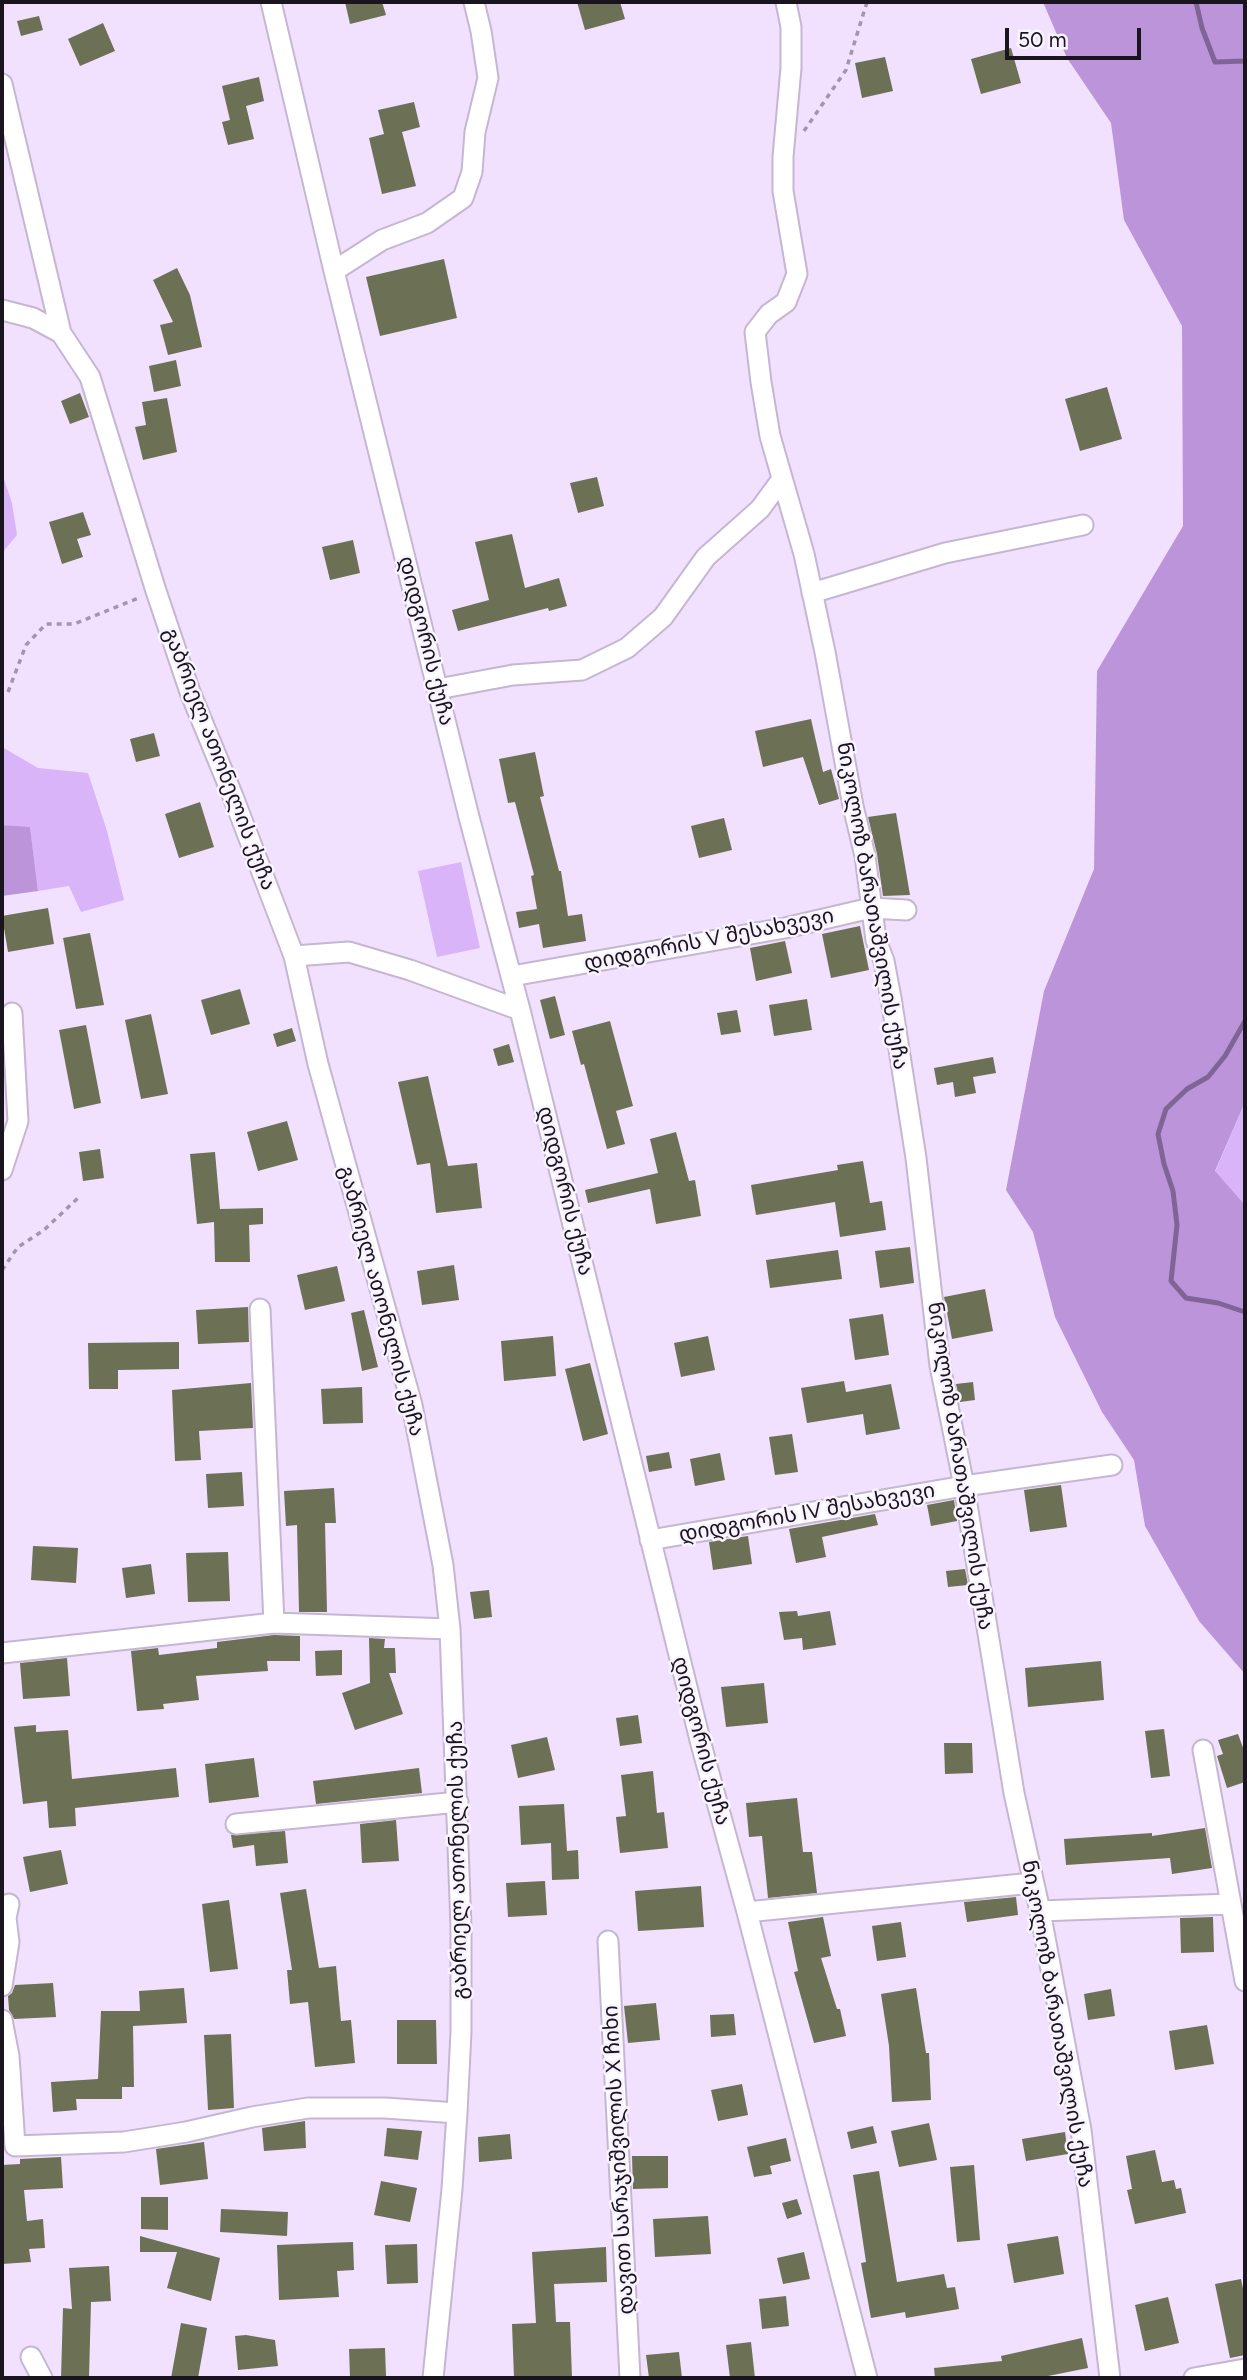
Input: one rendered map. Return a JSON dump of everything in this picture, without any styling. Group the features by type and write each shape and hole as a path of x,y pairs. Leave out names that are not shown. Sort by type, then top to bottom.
{"street":[{"name":"დიდგორის ქუჩა","path":"271,2 334,271 512,976 701,1744 867,2378"},
{"path":"334,271 382,240 427,223 463,198 472,172 475,132 488,78 474,2"},
{"path":"783,157 791,68 791,27 786,2"},
{"path":"2,84 61,333"},
{"name":"ნიკოლოზ ბარათაშვილის ქუჩა","path":"783,157 783,191 797,274 786,302 769,314 755,332 768,422 804,554 865,856 876,940 884,961 891,998 916,1158 940,1366 964,1486 1014,1793 1040,1911 1081,2130 1110,2378"},
{"name":"გაბრიელ ათონელის ქუჩა","path":"2,310 33,318 61,333 90,377 190,692 294,956 318,1064 412,1405 443,1565 450,1629 461,1927 457,2113 433,2378"},
{"path":"438,689 513,675 582,670 627,648 663,617 706,557 760,509 782,479"},
{"path":"812,593 945,553 1083,525"},
{"name":"დიდგორის V შესახვევი","path":"512,976 785,928 871,908 906,910"},
{"path":"294,956 349,952 410,970 520,1010"},
{"path":"2,1170 18,1121 12,1013"},
{"path":"261,1309 274,1623"},
{"name":"დიდგორის IV შესახვევი","path":"650,1539 964,1486 1112,1465"},
{"path":"2,1653 274,1623 450,1629"},
{"path":"1203,1750 1245,1981"},
{"path":"236,1824 458,1802"},
{"path":"747,1912 1032,1883"},
{"path":"1040,1911 1231,1903"},
{"path":"2,1986 9,1942 6,1918 9,1904"},
{"name":"დავით სარაჯიშვილის X ჩიხი","path":"608,1941 630,2378"},
{"path":"2,2020 9,2056 15,2146 124,2142 307,2108 385,2108 457,2113"},
{"path":"31,2357 42,2378"},
{"path":"1194,2378 1245,2369"}],"path":[{"path":"783,157 819,112 846,70 867,2"},
{"path":"8,692 26,645 46,624 74,624 156,591"},
{"path":"2,1270 18,1247 44,1230 79,1197"}],"shaded area":[{"path":"1043,2 1245,2 1245,1102 1215,1171 1245,1205 1245,1674 1199,1621 1145,1526 1134,1460 1102,1412 1055,1317 1033,1232 1006,1190 1044,991 1094,869 1097,671 1183,526 1182,326 1124,220 1111,123 1067,58"},
{"path":"2,473 12,503 17,535 2,553"},
{"path":"2,747 38,768 88,773 107,831 124,900 81,912 69,886 38,891 30,828 2,825"},
{"path":"2,825 30,827 38,891 2,896"},
{"path":"461,862 480,948 437,957 418,871"},
{"path":"1245,1102 1245,1205 1215,1172"}],"building":[{"path":"345,2 382,2 386,15 350,24"},
{"path":"577,2 620,2 625,19 585,30"},
{"path":"39,16 43,30 21,36 17,21"},
{"path":"103,23 115,51 80,66 68,39"},
{"path":"1011,48 1021,83 981,94 971,59"},
{"path":"885,57 893,91 862,98 855,63"},
{"path":"259,77 264,101 246,106 254,139 228,145 222,122 230,120 222,86"},
{"path":"414,102 420,127 402,132 416,186 382,194 369,138 384,134 378,110"},
{"path":"444,259 457,318 380,336 366,277"},
{"path":"177,268 190,295 202,347 168,355 160,325 173,322 153,280"},
{"path":"176,360 181,386 154,392 149,366"},
{"path":"1107,387 1122,439 1080,451 1065,399"},
{"path":"80,393 89,417 70,424 61,401"},
{"path":"167,398 177,452 143,460 135,427 146,425 142,402"},
{"path":"597,477 604,506 578,513 570,483"},
{"path":"83,512 91,535 77,539 83,557 62,564 49,522"},
{"path":"512,534 525,588 559,578 567,606 549,611 548,608 458,631 452,610 489,600 475,542"},
{"path":"353,540 360,573 330,580 322,547"},
{"path":"811,719 823,772 831,769 839,799 819,805 803,757 763,767 755,731"},
{"path":"154,733 160,756 136,762 130,739"},
{"path":"535,752 544,796 540,797 561,871 568,916 582,914 586,941 543,948 539,924 519,928 516,912 537,909 531,876 534,875 515,802 508,803 499,759"},
{"path":"200,802 214,847 179,858 165,814"},
{"path":"896,813 910,895 883,896 868,817"},
{"path":"724,818 732,850 699,858 691,826"},
{"path":"48,908 54,944 8,952 2,916"},
{"path":"860,926 869,970 831,978 822,934"},
{"path":"90,933 104,1005 76,1009 63,938"},
{"path":"785,941 792,973 756,981 750,948"},
{"path":"240,989 250,1024 211,1035 201,1000"},
{"path":"555,996 565,1035 550,1039 540,1000"},
{"path":"807,999 812,1030 774,1036 769,1005"},
{"path":"737,1010 741,1032 721,1035 717,1013"},
{"path":"151,1014 168,1094 141,1099 125,1020"},
{"path":"610,1021 633,1106 616,1111 625,1144 607,1149 584,1064 581,1065 572,1031"},
{"path":"86,1025 101,1103 74,1109 59,1030"},
{"path":"292,1028 296,1041 277,1047 273,1034"},
{"path":"509,1044 514,1062 498,1066 493,1049"},
{"path":"993,1057 996,1073 973,1077 976,1093 955,1097 953,1082 937,1085 934,1068"},
{"path":"428,1076 448,1166 477,1163 482,1208 436,1213 430,1163 417,1165 398,1082"},
{"path":"287,1121 298,1160 258,1171 247,1132"},
{"path":"676,1132 689,1181 695,1180 701,1216 656,1224 650,1189 588,1203 585,1190 658,1173 650,1139"},
{"path":"100,1149 104,1178 83,1181 79,1152"},
{"path":"215,1152 220,1209 263,1208 263,1224 249,1225 250,1262 215,1262 214,1222 197,1224 190,1154"},
{"path":"863,1161 870,1203 882,1201 886,1230 840,1237 835,1202 756,1215 751,1185 838,1170 837,1165"},
{"path":"910,1247 914,1283 880,1288 875,1251"},
{"path":"838,1250 842,1279 770,1288 766,1260"},
{"path":"454,1265 459,1300 422,1305 417,1271"},
{"path":"337,1266 345,1301 305,1310 297,1275"},
{"path":"985,1289 993,1331 952,1339 944,1297"},
{"path":"248,1307 249,1342 198,1344 196,1310"},
{"path":"364,1310 378,1367 362,1371 351,1313"},
{"path":"883,1314 889,1355 855,1360 849,1319"},
{"path":"553,1336 556,1376 504,1381 501,1341"},
{"path":"708,1336 715,1370 681,1377 674,1343"},
{"path":"179,1342 179,1369 118,1370 118,1389 89,1389 88,1343"},
{"path":"590,1363 608,1434 583,1441 565,1369"},
{"path":"844,1381 846,1392 891,1384 900,1429 866,1435 863,1414 807,1423 801,1388"},
{"path":"973,1382 975,1400 960,1402 956,1384"},
{"path":"251,1383 253,1428 199,1431 201,1460 175,1461 172,1390"},
{"path":"362,1387 363,1423 323,1424 321,1389"},
{"path":"792,1434 798,1472 775,1475 769,1437"},
{"path":"669,1452 672,1468 649,1472 646,1456"},
{"path":"720,1453 725,1480 695,1486 690,1459"},
{"path":"242,1472 244,1506 208,1508 206,1474"},
{"path":"1061,1485 1067,1527 1030,1532 1024,1490"},
{"path":"334,1488 336,1523 325,1523 327,1612 299,1612 297,1525 286,1526 284,1491"},
{"path":"954,1500 957,1521 931,1526 927,1505"},
{"path":"875,1514 878,1525 822,1537 826,1557 796,1563 789,1529"},
{"path":"748,1536 752,1564 713,1570 709,1542"},
{"path":"33,1546 78,1548 76,1583 31,1580"},
{"path":"228,1552 230,1601 188,1602 186,1553"},
{"path":"151,1564 155,1594 126,1598 122,1568"},
{"path":"965,1569 968,1585 948,1587 946,1571"},
{"path":"489,1590 492,1617 474,1619 470,1592"},
{"path":"797,1611 798,1616 830,1611 836,1645 803,1650 802,1638 784,1640 779,1612"},
{"path":"274,1635 300,1636 300,1661 267,1661 268,1671 196,1676 199,1700 163,1704 164,1709 137,1711 131,1651 158,1648 159,1655 217,1648 217,1642"},
{"path":"369,1638 385,1639 384,1648 395,1648 396,1673 389,1673 403,1714 355,1730 342,1693 370,1683"},
{"path":"342,1650 342,1675 316,1676 315,1651"},
{"path":"67,1658 70,1696 23,1699 20,1663"},
{"path":"1101,1661 1104,1700 1028,1707 1025,1668"},
{"path":"764,1683 768,1723 726,1727 721,1687"},
{"path":"638,1715 642,1743 620,1746 616,1718"},
{"path":"36,1725 36,1732 68,1730 72,1779 176,1768 179,1797 75,1808 76,1826 49,1828 47,1801 23,1804 14,1727"},
{"path":"1164,1729 1170,1776 1151,1778 1145,1731"},
{"path":"1238,1734 1245,1753 1245,1782 1227,1788 1217,1756 1223,1754 1218,1740"},
{"path":"547,1737 555,1770 518,1778 511,1745"},
{"path":"944,1743 972,1743 973,1773 945,1774"},
{"path":"254,1758 259,1797 209,1803 205,1764"},
{"path":"419,1768 422,1793 316,1804 313,1781"},
{"path":"653,1771 657,1813 664,1812 668,1848 620,1853 616,1817 626,1816 621,1775"},
{"path":"797,1798 803,1852 812,1852 817,1893 768,1898 762,1836 749,1837 746,1803"},
{"path":"564,1804 567,1851 578,1850 579,1879 552,1880 551,1843 521,1845 519,1806"},
{"path":"396,1820 399,1861 362,1863 360,1824"},
{"path":"1205,1828 1212,1868 1172,1874 1170,1858 1066,1865 1064,1839 1152,1833 1152,1836"},
{"path":"285,1831 288,1863 256,1866 254,1845 233,1848 231,1835"},
{"path":"61,1850 68,1884 30,1892 23,1857"},
{"path":"545,1881 547,1915 508,1917 506,1883"},
{"path":"701,1886 704,1927 638,1931 635,1891"},
{"path":"306,1889 319,1968 336,1966 341,2021 351,2020 355,2063 315,2067 308,2002 290,2004 287,1970 292,1970 280,1893"},
{"path":"1016,1897 1018,1915 967,1922 964,1902"},
{"path":"229,1900 238,1969 210,1972 202,1904"},
{"path":"823,1917 831,1956 821,1958 837,2009 840,2009 846,2036 814,2043 794,1972 798,1971 788,1922"},
{"path":"1213,1917 1214,1952 1181,1953 1180,1918"},
{"path":"901,1922 906,1957 877,1961 872,1926"},
{"path":"53,1983 56,2017 14,2019 9,2010 8,1996 15,1985"},
{"path":"184,1988 187,2023 133,2026 134,2087 122,2087 122,2099 76,2099 77,2110 53,2112 51,2082 98,2079 101,2011 140,2011 139,1991"},
{"path":"916,1988 926,2053 929,2053 931,2100 892,2102 889,2046 881,1994"},
{"path":"1111,1989 1115,2016 1088,2020 1084,1994"},
{"path":"656,2003 660,2040 628,2043 624,2006"},
{"path":"734,2014 736,2035 711,2037 710,2015"},
{"path":"397,2020 436,2020 437,2064 397,2064"},
{"path":"1207,2025 1214,2064 1175,2070 1169,2031"},
{"path":"231,2034 234,2108 208,2110 204,2035"},
{"path":"742,2084 748,2115 718,2121 711,2090"},
{"path":"305,2121 306,2148 264,2151 262,2128"},
{"path":"929,2123 937,2160 899,2167 891,2131"},
{"path":"873,2126 877,2143 851,2149 847,2132"},
{"path":"387,2128 422,2131 418,2160 384,2156"},
{"path":"1065,2132 1068,2154 1026,2161 1022,2139"},
{"path":"510,2134 512,2159 479,2162 478,2137"},
{"path":"786,2138 791,2161 770,2166 772,2174 754,2177 747,2147"},
{"path":"204,2142 208,2179 160,2185 156,2149"},
{"path":"1155,2150 1162,2182 1174,2180 1176,2189 1181,2188 1186,2213 1135,2224 1127,2190 1132,2189 1126,2156"},
{"path":"632,2156 668,2156 668,2188 633,2189"},
{"path":"61,2157 63,2188 24,2190 27,2221 43,2219 45,2248 29,2249 31,2262 2,2264 2,2165 20,2164 20,2159"},
{"path":"974,2165 980,2240 957,2242 950,2167"},
{"path":"879,2171 897,2282 944,2274 947,2288 955,2287 959,2309 906,2318 905,2312 871,2318 861,2263 866,2262 853,2175"},
{"path":"381,2181 417,2188 410,2222 374,2215"},
{"path":"141,2197 168,2197 168,2230 141,2229"},
{"path":"797,2199 802,2214 787,2219 782,2203"},
{"path":"221,2209 288,2212 287,2236 220,2232"},
{"path":"708,2216 711,2254 655,2257 653,2219"},
{"path":"140,2236 220,2258 211,2301 167,2288 177,2252 140,2252"},
{"path":"1058,2236 1064,2274 1014,2283 1007,2244"},
{"path":"353,2242 354,2270 337,2271 339,2297 279,2300 277,2245"},
{"path":"417,2244 418,2283 387,2284 385,2245"},
{"path":"606,2247 607,2282 554,2284 556,2322 570,2322 572,2378 514,2378 512,2324 536,2323 532,2252"},
{"path":"804,2252 810,2279 783,2284 777,2258"},
{"path":"109,2266 111,2301 91,2302 89,2378 61,2378 63,2308 72,2309 69,2268"},
{"path":"1241,2279 1245,2298 1245,2355 1230,2358 1215,2284"},
{"path":"786,2296 789,2326 762,2329 759,2299"},
{"path":"1168,2297 1179,2343 1145,2351 1135,2305"},
{"path":"181,2323 207,2328 198,2378 171,2378"},
{"path":"235,2336 275,2340 278,2366 238,2370"},
{"path":"1082,2338 1088,2368 1038,2378 935,2378 934,2368 1002,2361 1001,2356"},
{"path":"751,2342 755,2378 730,2378 726,2345"},
{"path":"385,2348 386,2376 350,2377 349,2349"},
{"path":"679,2352 682,2378 649,2378 646,2355"}],"waterway":[{"path":"1196,2 1202,28 1215,62 1245,61"},
{"path":"1245,1021 1225,1056 1208,1077 1187,1089 1166,1109 1158,1134 1173,1191 1177,1225 1171,1281 1186,1298 1218,1303 1245,1312"}]}
